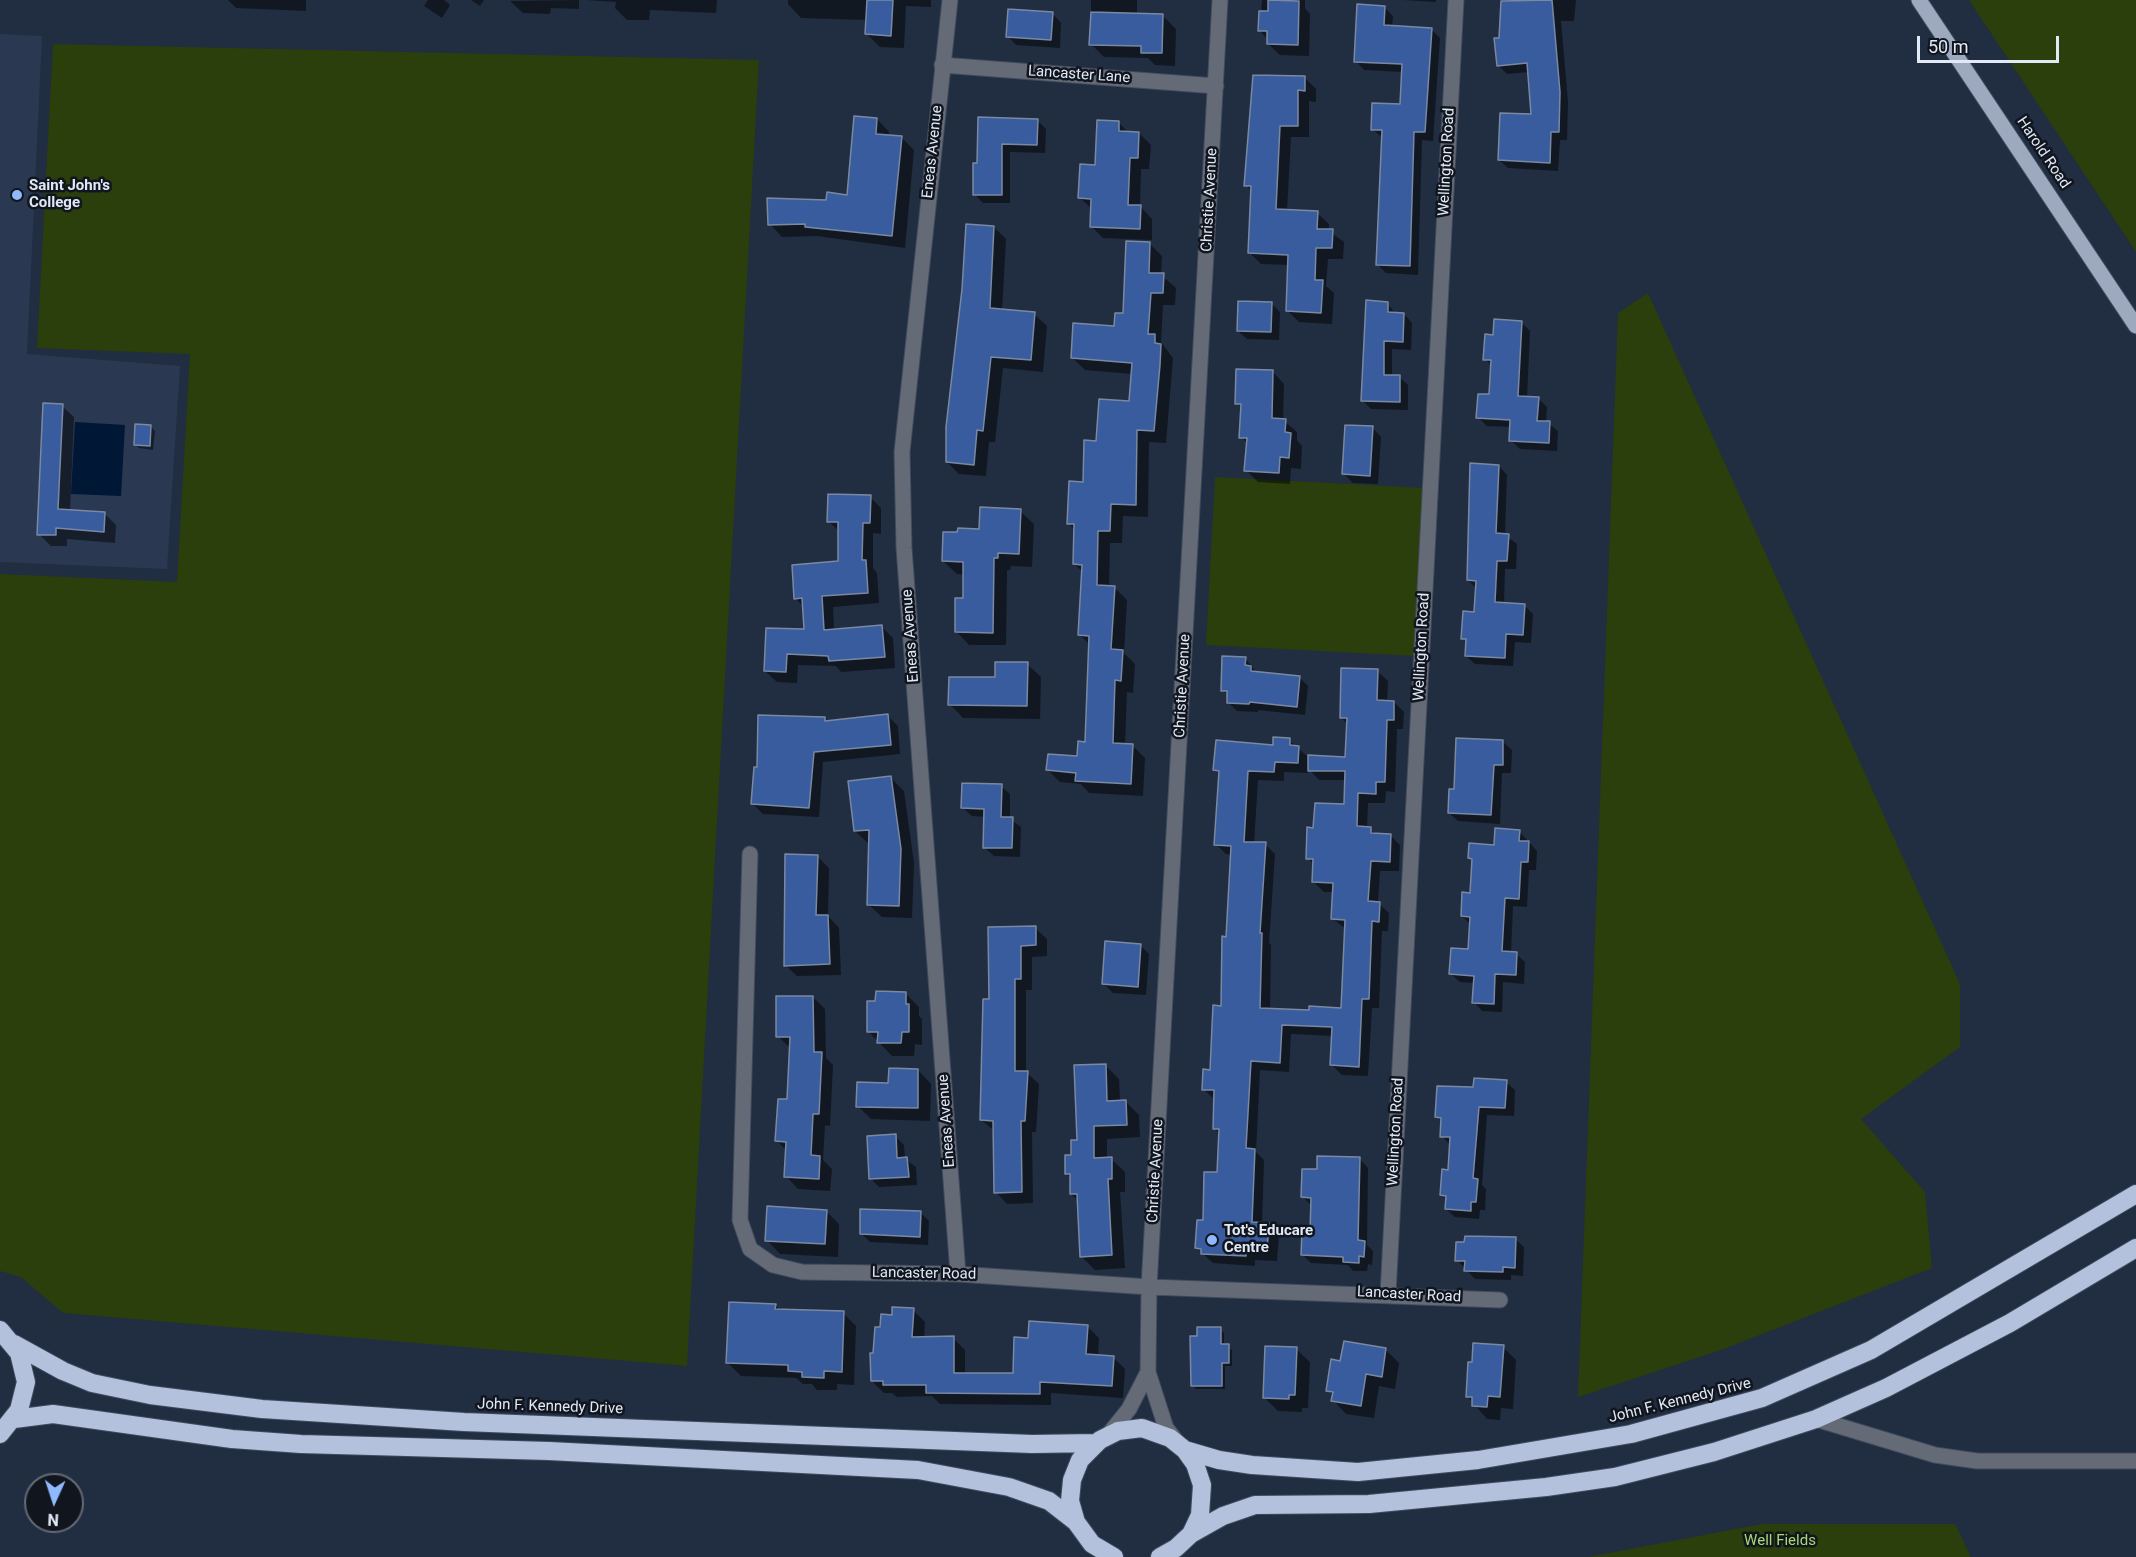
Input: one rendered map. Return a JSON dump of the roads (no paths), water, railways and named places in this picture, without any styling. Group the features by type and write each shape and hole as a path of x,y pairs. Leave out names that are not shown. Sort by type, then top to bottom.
{"highway":[{"name":"John F. Kennedy Drive","path":"0,1330 14,1344 63,1371 92,1383 150,1395 262,1409 464,1422 1032,1444 1102,1439 1142,1428 1160,1433 1182,1447 1219,1460 1252,1465 1358,1472 1478,1460 1631,1434 1762,1398 1871,1350 2136,1194"},
{"path":"1160,1557 1176,1548 1191,1534 1223,1516 1256,1505 1380,1504 1459,1497 1615,1477 1714,1452 1816,1419 1951,1356 2136,1248"},
{"name":"John F. Kennedy Drive","path":"0,1434 14,1419 23,1401 26,1382 23,1363 14,1344"},
{"path":"14,1419 53,1414 232,1439 301,1444 754,1460 926,1471 971,1478 1037,1496 1059,1507 1076,1522 1092,1544 1114,1557"},
{"path":"1076,1522 1070,1501 1072,1480 1080,1460 1102,1439"},
{"path":"1182,1447 1199,1473 1203,1494 1200,1515 1191,1534"}],"main road":[{"name":"Harold Road","path":"1919,0 2136,326"}],"street":[{"name":"Eneas Avenue","path":"950,0 902,452 904,548 958,1274"},
{"name":"Christie Avenue","path":"1182,1447 1166,1428 1148,1372 1149,1287 1220,0"},
{"name":"Wellington Road","path":"1388,1294 1456,0"},
{"name":"Lancaster Lane","path":"942,65 1216,86"},
{"name":"Lancaster Road","path":"750,854 740,1220 750,1249 773,1265 802,1272 958,1274 1149,1287 1388,1294 1500,1300"},
{"name":"Christie Avenue","path":"1102,1439 1129,1409 1148,1372"},
{"path":"1816,1419 1935,1455 1977,1461 2136,1461"}],"place":[{"name":"Saint John's College","path":"17,195"},
{"name":"Tot's Educare Centre","path":"1212,1240"}],"park label":[{"name":"Well Fields","path":"1780,1541"}]}
